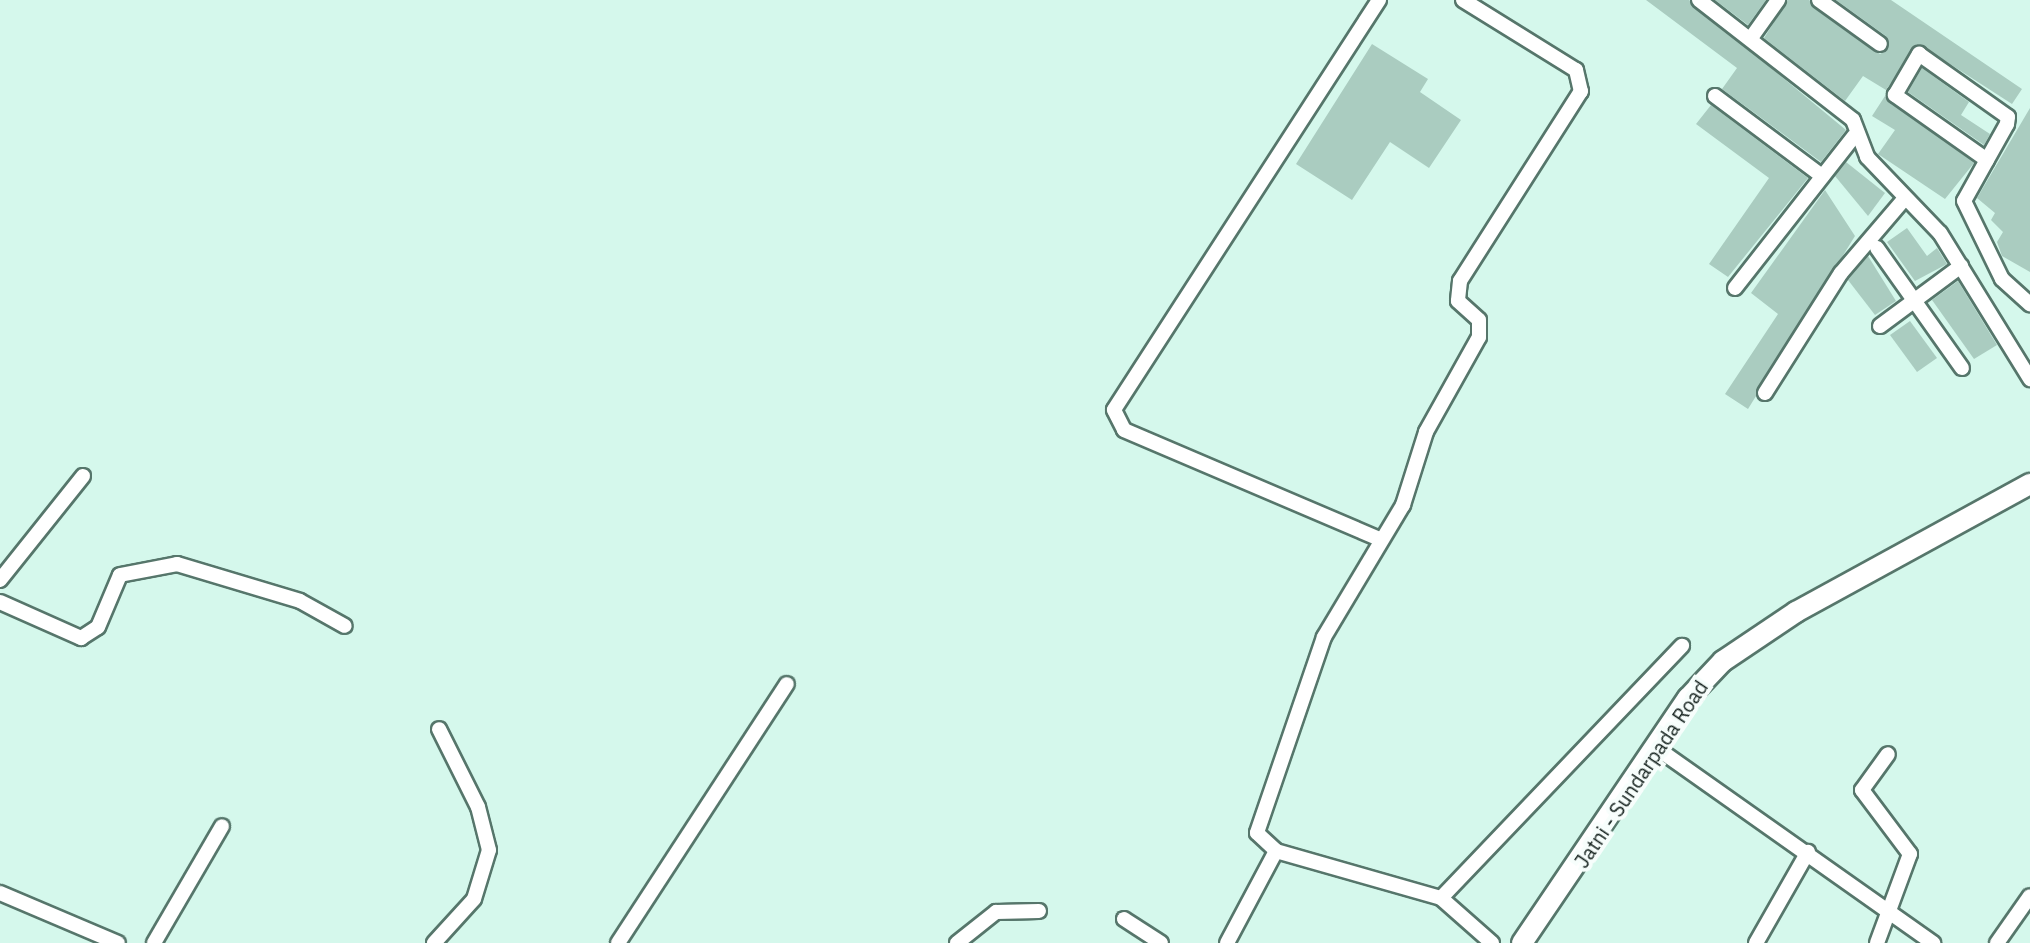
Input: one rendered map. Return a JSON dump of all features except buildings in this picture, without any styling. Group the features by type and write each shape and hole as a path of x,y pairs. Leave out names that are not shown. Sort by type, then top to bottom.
{"main road":[{"name":"Jatni - Sundarpada Road","path":"1522,943 1704,679 1755,636 2030,484"}],"street":[{"path":"1379,0 1114,410 1124,430 1382,540"},
{"path":"1463,0 1576,70 1581,91 1460,281 1458,301 1482,331 1426,432 1409,493 1333,619 1262,801 1258,839 1276,851 1441,898 1492,943"},
{"path":"1699,0 1846,111 1854,136 1961,266 2030,379"},
{"path":"1751,38 1778,0"},
{"path":"1819,0 1880,44"},
{"path":"1987,160 1895,95 1919,54 2008,117 1987,160 1964,201 2002,279 2030,304"},
{"path":"1715,96 1822,176"},
{"path":"1735,288 1854,136"},
{"path":"1765,393 1841,273 1905,198"},
{"path":"1877,248 1962,368"},
{"path":"1880,326 1961,266"},
{"path":"0,580 83,476"},
{"path":"0,602 81,638 98,627 120,575 177,564 300,601 345,626"},
{"path":"1441,898 1682,646"},
{"path":"618,943 787,684"},
{"path":"434,943 474,899 489,850 478,807 439,729"},
{"path":"1658,749 1889,908 1933,943"},
{"path":"1877,943 1910,854 1862,790 1888,754"},
{"path":"154,943 222,826"},
{"path":"1227,943 1276,851"},
{"path":"1756,943 1808,852"},
{"path":"0,893 118,943"},
{"path":"1997,943 2030,896"},
{"path":"957,943 996,912 1039,911"},
{"path":"1124,919 1161,943"}]}
